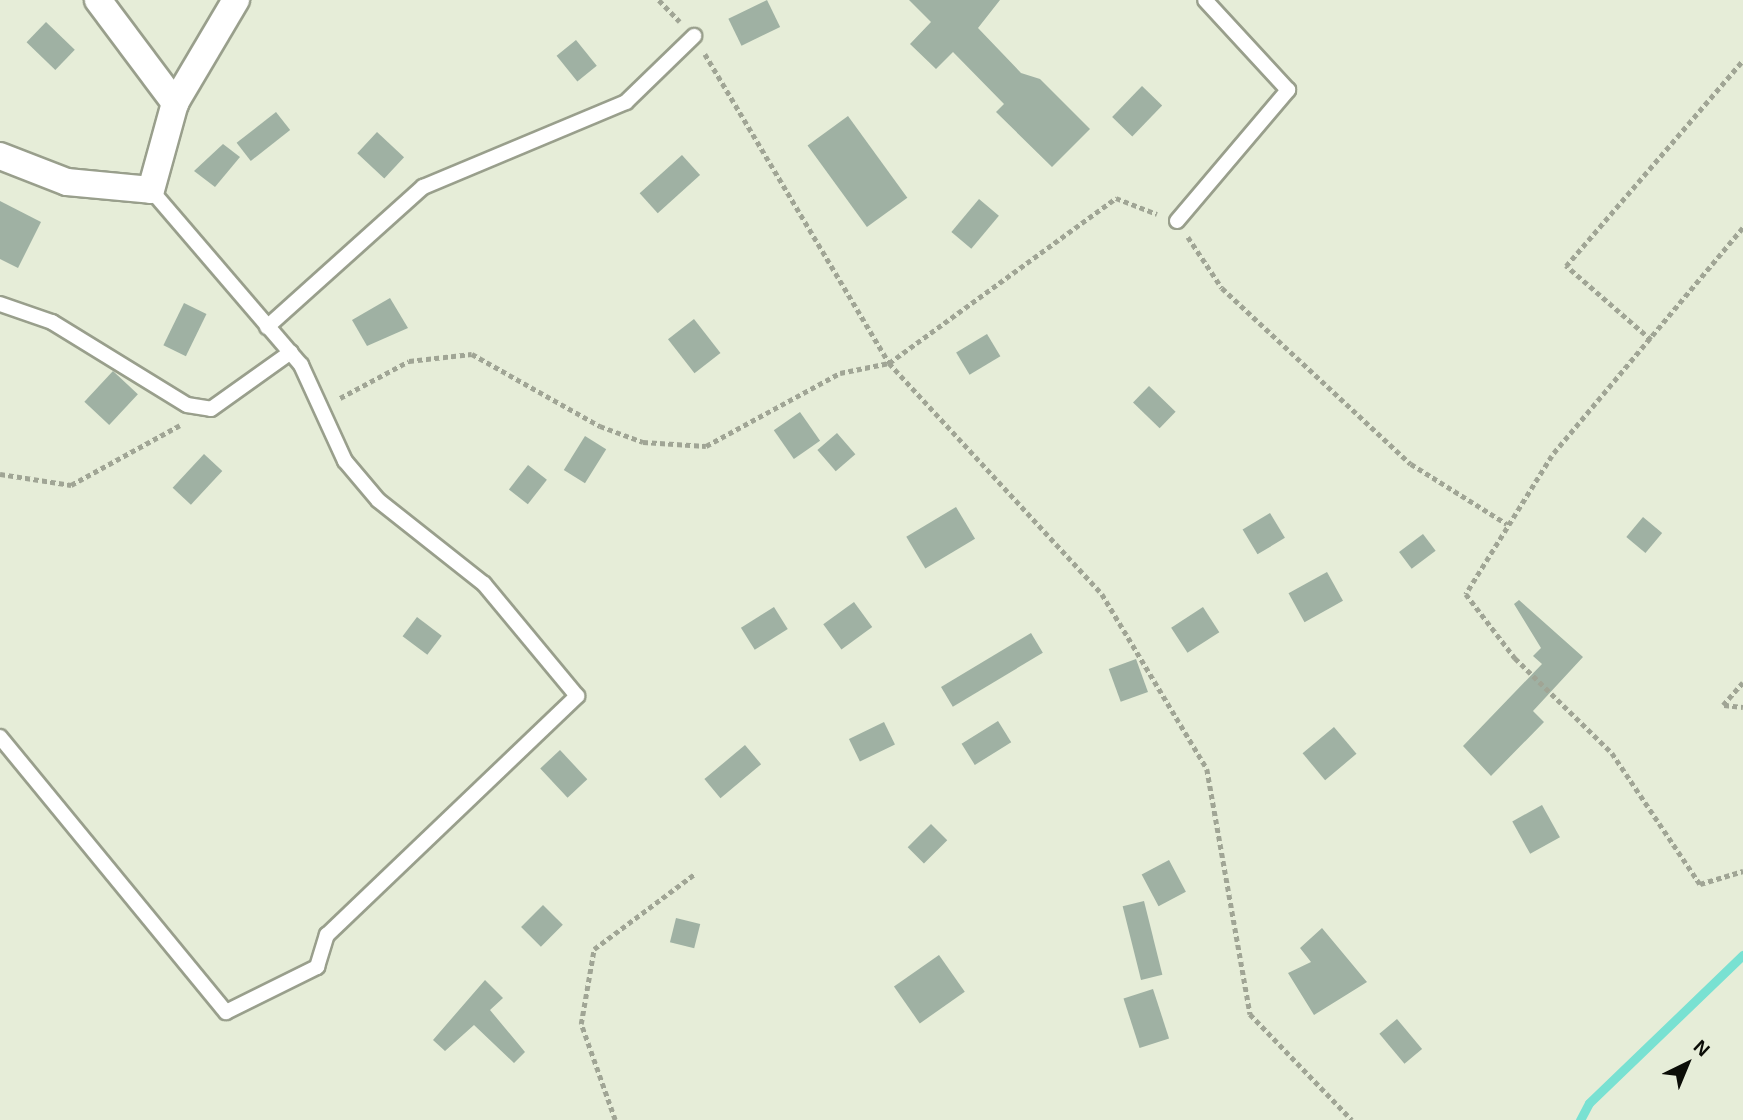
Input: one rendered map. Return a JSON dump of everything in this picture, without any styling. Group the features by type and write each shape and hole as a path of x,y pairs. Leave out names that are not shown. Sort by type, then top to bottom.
{"street":[{"path":"98,0 175,103"},
{"path":"0,156 67,182 151,190 175,103 236,0"}],"lane":[{"path":"1177,221 1288,90 1205,0"},
{"path":"268,327 423,187 626,102 694,36"},
{"path":"0,737 226,1012 317,967 327,935 577,696 484,584 377,500 345,461 324,406 291,352 151,190"},
{"path":"0,303 74,333 187,404 211,409 291,352"}],"path":[{"path":"659,0 694,36 889,363 1102,594 1207,769 1250,1014 1352,1120"},
{"path":"1651,340 1566,266 1743,60"},
{"path":"324,406 409,360 453,352 472,354 611,430 643,442 706,446 839,373 889,363 1116,198 1177,221 1222,288 1411,464 1507,524"},
{"path":"1743,228 1552,456 1507,524 1466,594 1515,658 1612,753 1700,884 1743,871"},
{"path":"0,474 71,485 182,424 187,404"},
{"path":"1743,682 1723,705 1743,707"},
{"path":"615,1120 580,1024 594,949 696,873"}],"building":[{"path":"767,0 780,27 742,46 728,19"},
{"path":"909,0 1000,0 978,28 1021,73 1040,79 1090,129 1052,167 996,112 1004,104 953,52 936,69 910,44 931,22"},
{"path":"46,22 75,50 55,70 27,42"},
{"path":"576,40 597,66 577,81 557,56"},
{"path":"1142,86 1162,105 1132,136 1112,117"},
{"path":"276,112 290,130 251,161 237,143"},
{"path":"848,116 907,198 867,227 808,145"},
{"path":"377,132 404,157 384,178 357,153"},
{"path":"223,144 240,157 215,187 194,171"},
{"path":"682,155 700,175 658,213 640,193"},
{"path":"979,199 999,216 971,249 951,232"},
{"path":"0,201 41,222 18,268 0,259"},
{"path":"390,298 408,328 367,346 352,320"},
{"path":"184,303 206,314 186,356 163,345"},
{"path":"694,319 720,353 694,373 668,339"},
{"path":"987,334 1000,356 970,375 956,353"},
{"path":"113,371 138,394 109,425 84,402"},
{"path":"1149,386 1176,412 1160,428 1133,403"},
{"path":"800,412 820,441 794,459 774,430"},
{"path":"837,433 855,454 836,471 817,450"},
{"path":"585,436 606,449 585,483 564,470"},
{"path":"204,454 222,471 191,505 173,488"},
{"path":"528,465 547,480 528,504 509,489"},
{"path":"956,507 975,539 925,569 906,537"},
{"path":"1270,513 1285,538 1258,554 1243,529"},
{"path":"1643,517 1662,533 1645,553 1626,537"},
{"path":"1423,534 1436,551 1412,569 1399,552"},
{"path":"1327,572 1343,601 1305,622 1289,593"},
{"path":"1519,600 1583,657 1533,711 1544,722 1491,776 1463,746 1542,664 1533,656 1541,648 1514,604"},
{"path":"854,602 872,627 841,649 823,624"},
{"path":"774,607 788,629 755,650 741,628"},
{"path":"1203,607 1219,632 1187,653 1171,628"},
{"path":"417,617 442,636 427,655 403,636"},
{"path":"1031,633 1043,653 953,707 941,687"},
{"path":"1136,659 1148,692 1121,702 1109,669"},
{"path":"998,721 1011,742 975,765 962,744"},
{"path":"884,722 895,744 860,762 849,739"},
{"path":"1334,727 1356,754 1325,780 1303,753"},
{"path":"745,745 761,764 720,798 704,779"},
{"path":"560,750 587,779 568,798 540,768"},
{"path":"1542,805 1560,837 1530,854 1512,821"},
{"path":"931,824 947,840 924,864 908,847"},
{"path":"1169,860 1186,892 1159,906 1142,875"},
{"path":"1144,901 1162,975 1141,980 1123,906"},
{"path":"543,905 563,925 541,947 521,927"},
{"path":"676,918 700,924 694,948 670,942"},
{"path":"1322,928 1367,982 1314,1015 1288,973 1311,962 1300,948"},
{"path":"939,955 965,992 920,1023 894,987"},
{"path":"485,980 503,998 490,1010 525,1052 514,1063 474,1025 445,1051 433,1040"},
{"path":"1153,989 1169,1038 1140,1048 1124,999"},
{"path":"1397,1019 1422,1049 1404,1064 1379,1034"}],"waterway":[{"path":"1580,1120 1589,1103 1743,955"}]}
